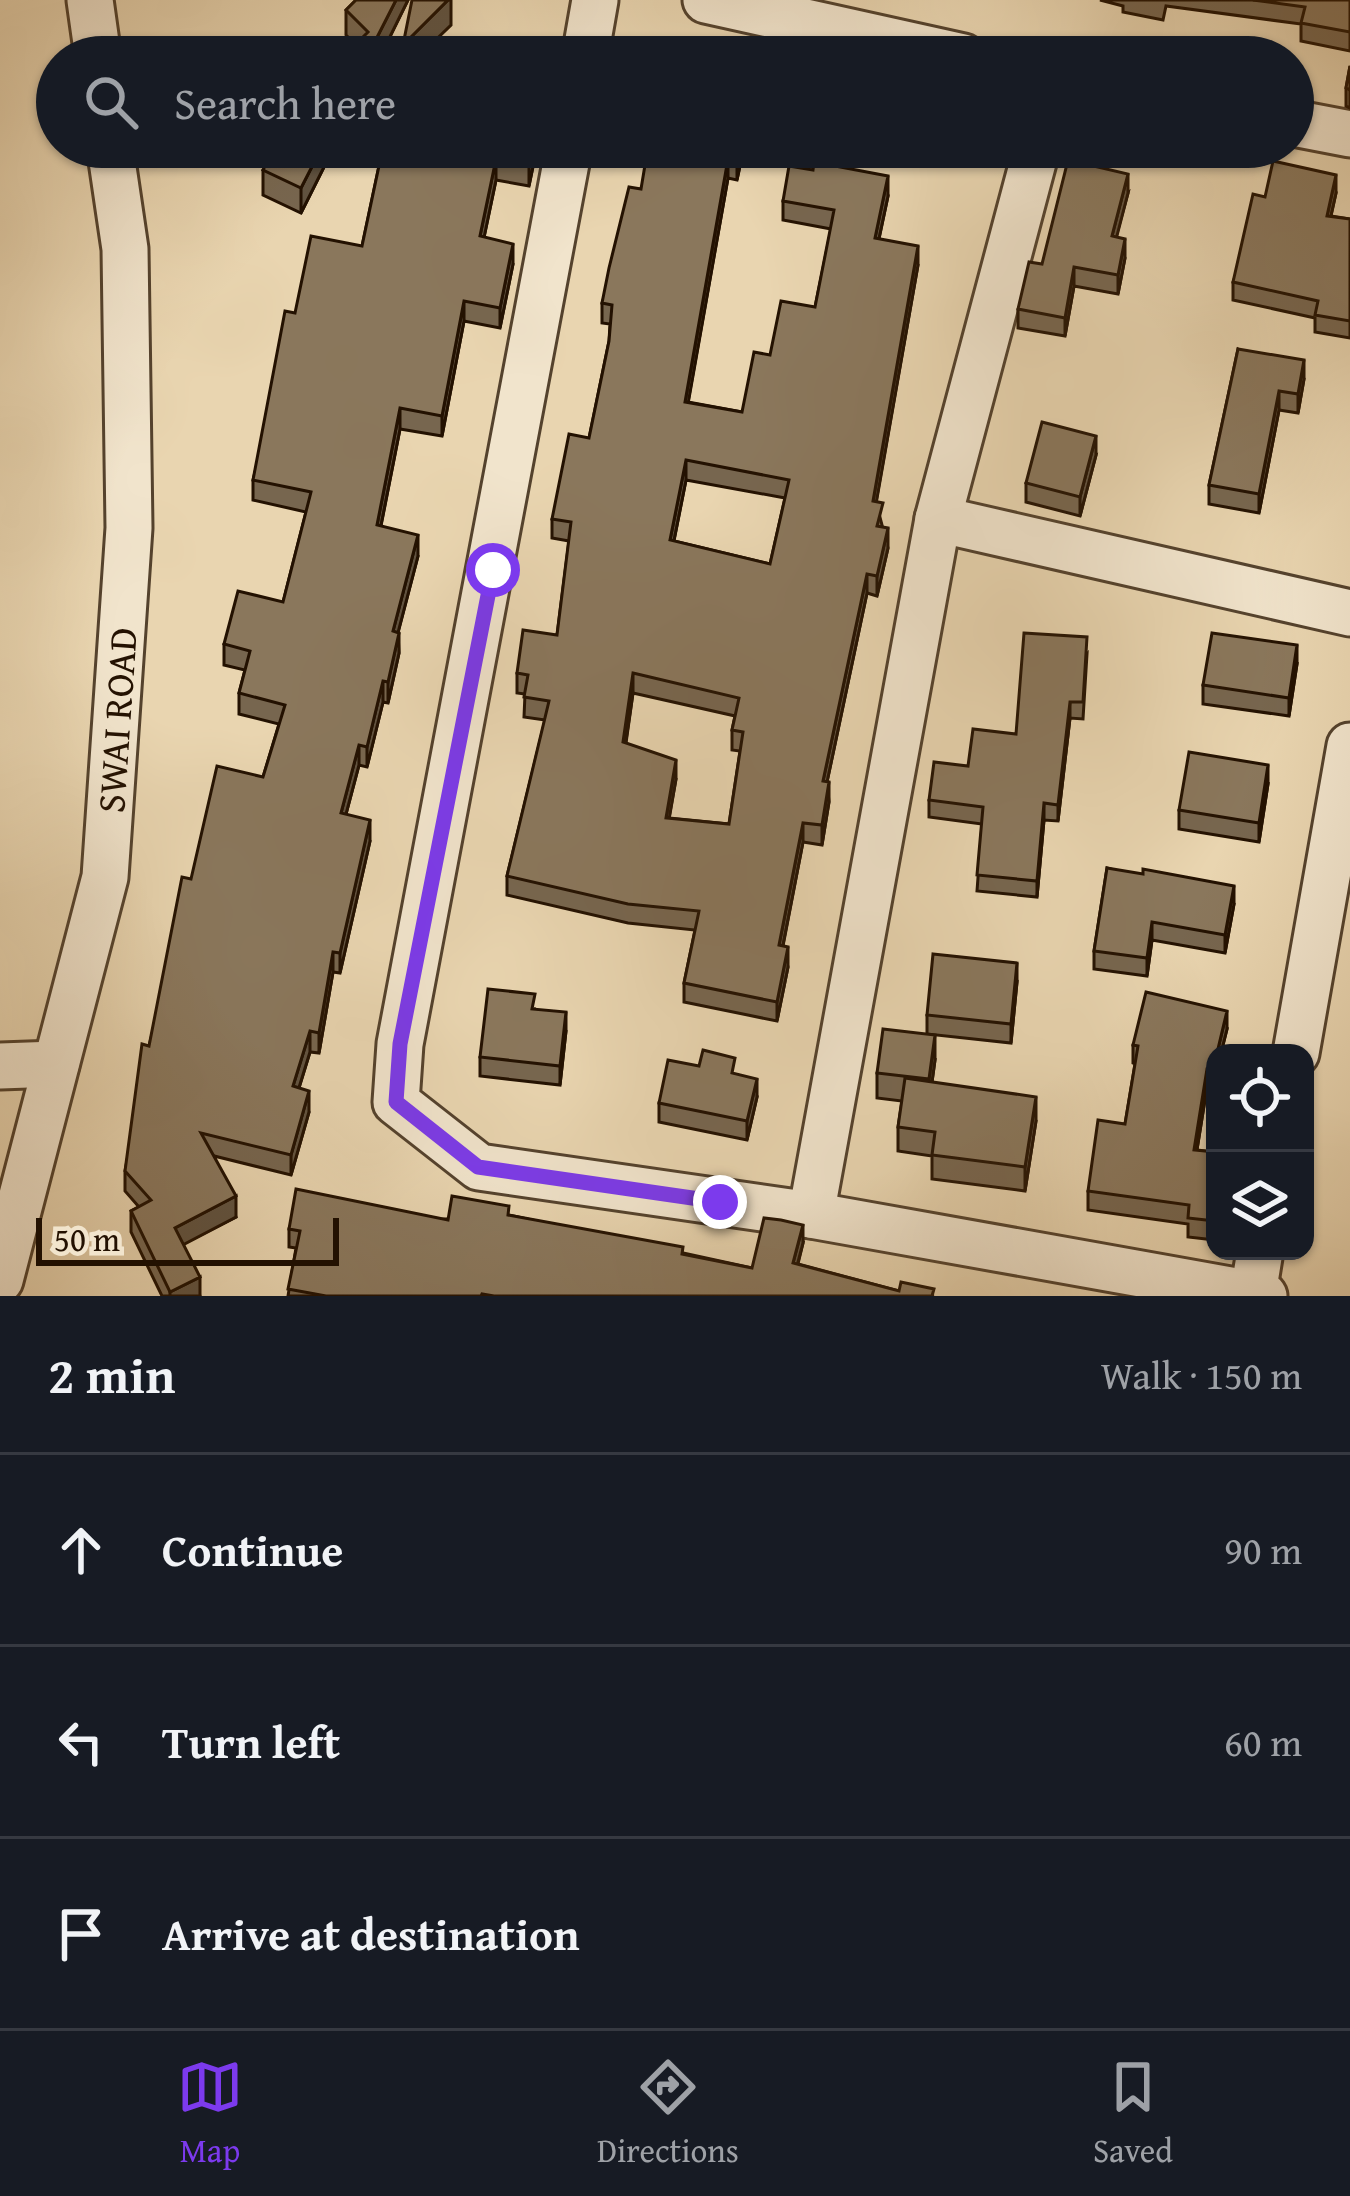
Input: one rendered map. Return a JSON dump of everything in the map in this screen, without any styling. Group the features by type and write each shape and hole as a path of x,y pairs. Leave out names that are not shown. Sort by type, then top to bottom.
{"street":[{"path":"89,0 95,36"},
{"path":"589,36 595,0"},
{"path":"706,0 868,36"},
{"path":"1314,127 1350,134"},
{"name":"SWAI ROAD","path":"0,1280 105,877 129,528 125,249 113,168"},
{"path":"564,168 400,1044 396,1102 478,1167 1259,1280"},
{"path":"811,1215 938,519 1031,168"},
{"path":"938,519 1350,613"},
{"path":"1298,1044 1350,746"},
{"path":"0,1066 56,1064"}],"building":[{"path":"356,0 396,0 378,36 364,36 368,32 346,10"},
{"path":"412,0 448,0 412,36 405,36"},
{"path":"1253,0 1350,0 1350,32 1301,23 1305,7"},
{"path":"264,168 311,168 301,188"},
{"path":"379,168 494,168 480,236 513,244 500,308 464,301 442,416 400,408 377,525 418,535 393,631 399,633 388,682 383,681 367,747 359,745 341,813 370,820 340,953 333,952 319,1033 310,1031 293,1086 309,1091 291,1155 201,1133 236,1196 175,1228 200,1277 170,1292 131,1211 151,1200 125,1171 142,1044 149,1046 182,877 191,879 217,766 263,777 285,705 239,693 250,651 224,644 238,591 283,602 311,492 253,480 285,311 295,313 311,236 362,246"},
{"path":"644,168 726,168 685,402 742,412 754,352 770,355 781,301 815,307 834,210 783,201 789,168 846,168 888,176 875,238 918,246 873,501 883,503 877,526 888,528 877,576 867,574 823,781 829,782 822,825 803,823 779,945 788,947 777,1002 684,983 699,911 628,904 507,876 549,701 524,697 528,675 517,673 523,630 557,635 571,522 552,519 569,434 589,438 609,341 612,305 602,303 629,187 641,189","holes":["686,460 789,480 770,564 670,540","633,673 739,698 732,730 743,732 729,824 666,818 676,760 623,742"]},
{"path":"1066,168 1128,174 1112,236 1125,239 1118,275 1074,267 1065,318 1018,309 1029,262 1042,264"},
{"path":"1271,168 1336,175 1327,216 1350,219 1350,321 1315,315 1318,301 1233,282 1253,194 1265,197"},
{"path":"1238,349 1304,360 1298,394 1279,391 1259,494 1209,485"},
{"path":"1042,422 1096,436 1080,497 1026,483"},
{"path":"1024,633 1087,637 1083,702 1070,702 1058,805 1044,803 1037,881 977,875 983,807 929,800 934,762 968,766 973,729 1016,734"},
{"path":"1212,633 1297,645 1289,698 1203,685"},
{"path":"1189,752 1268,765 1259,823 1179,810"},
{"path":"1107,868 1143,874 1143,869 1234,886 1225,935 1152,922 1147,958 1094,951"},
{"path":"933,954 1017,963 1011,1024 927,1015"},
{"path":"488,989 535,994 532,1009 566,1012 560,1066 480,1057"},
{"path":"1146,992 1227,1011 1219,1044 1206,1044 1194,1150 1206,1151 1206,1220 1188,1218 1189,1205 1088,1191 1098,1120 1125,1124 1138,1046 1133,1045"},
{"path":"883,1029 935,1035 929,1079 877,1073"},
{"path":"703,1050 735,1058 732,1073 757,1079 747,1121 659,1103 668,1060 699,1066"},
{"path":"905,1078 1036,1097 1025,1167 932,1155 935,1132 898,1127"},
{"path":"296,1189 448,1220 452,1196 509,1206 508,1215 683,1247 682,1254 752,1268 764,1218 781,1220 803,1225 793,1263 899,1291 901,1282 934,1289 932,1296 326,1296 288,1289 300,1231 289,1229"}],"route":[{"path":"493,570 400,1044 396,1102 478,1167 720,1202"}]}
